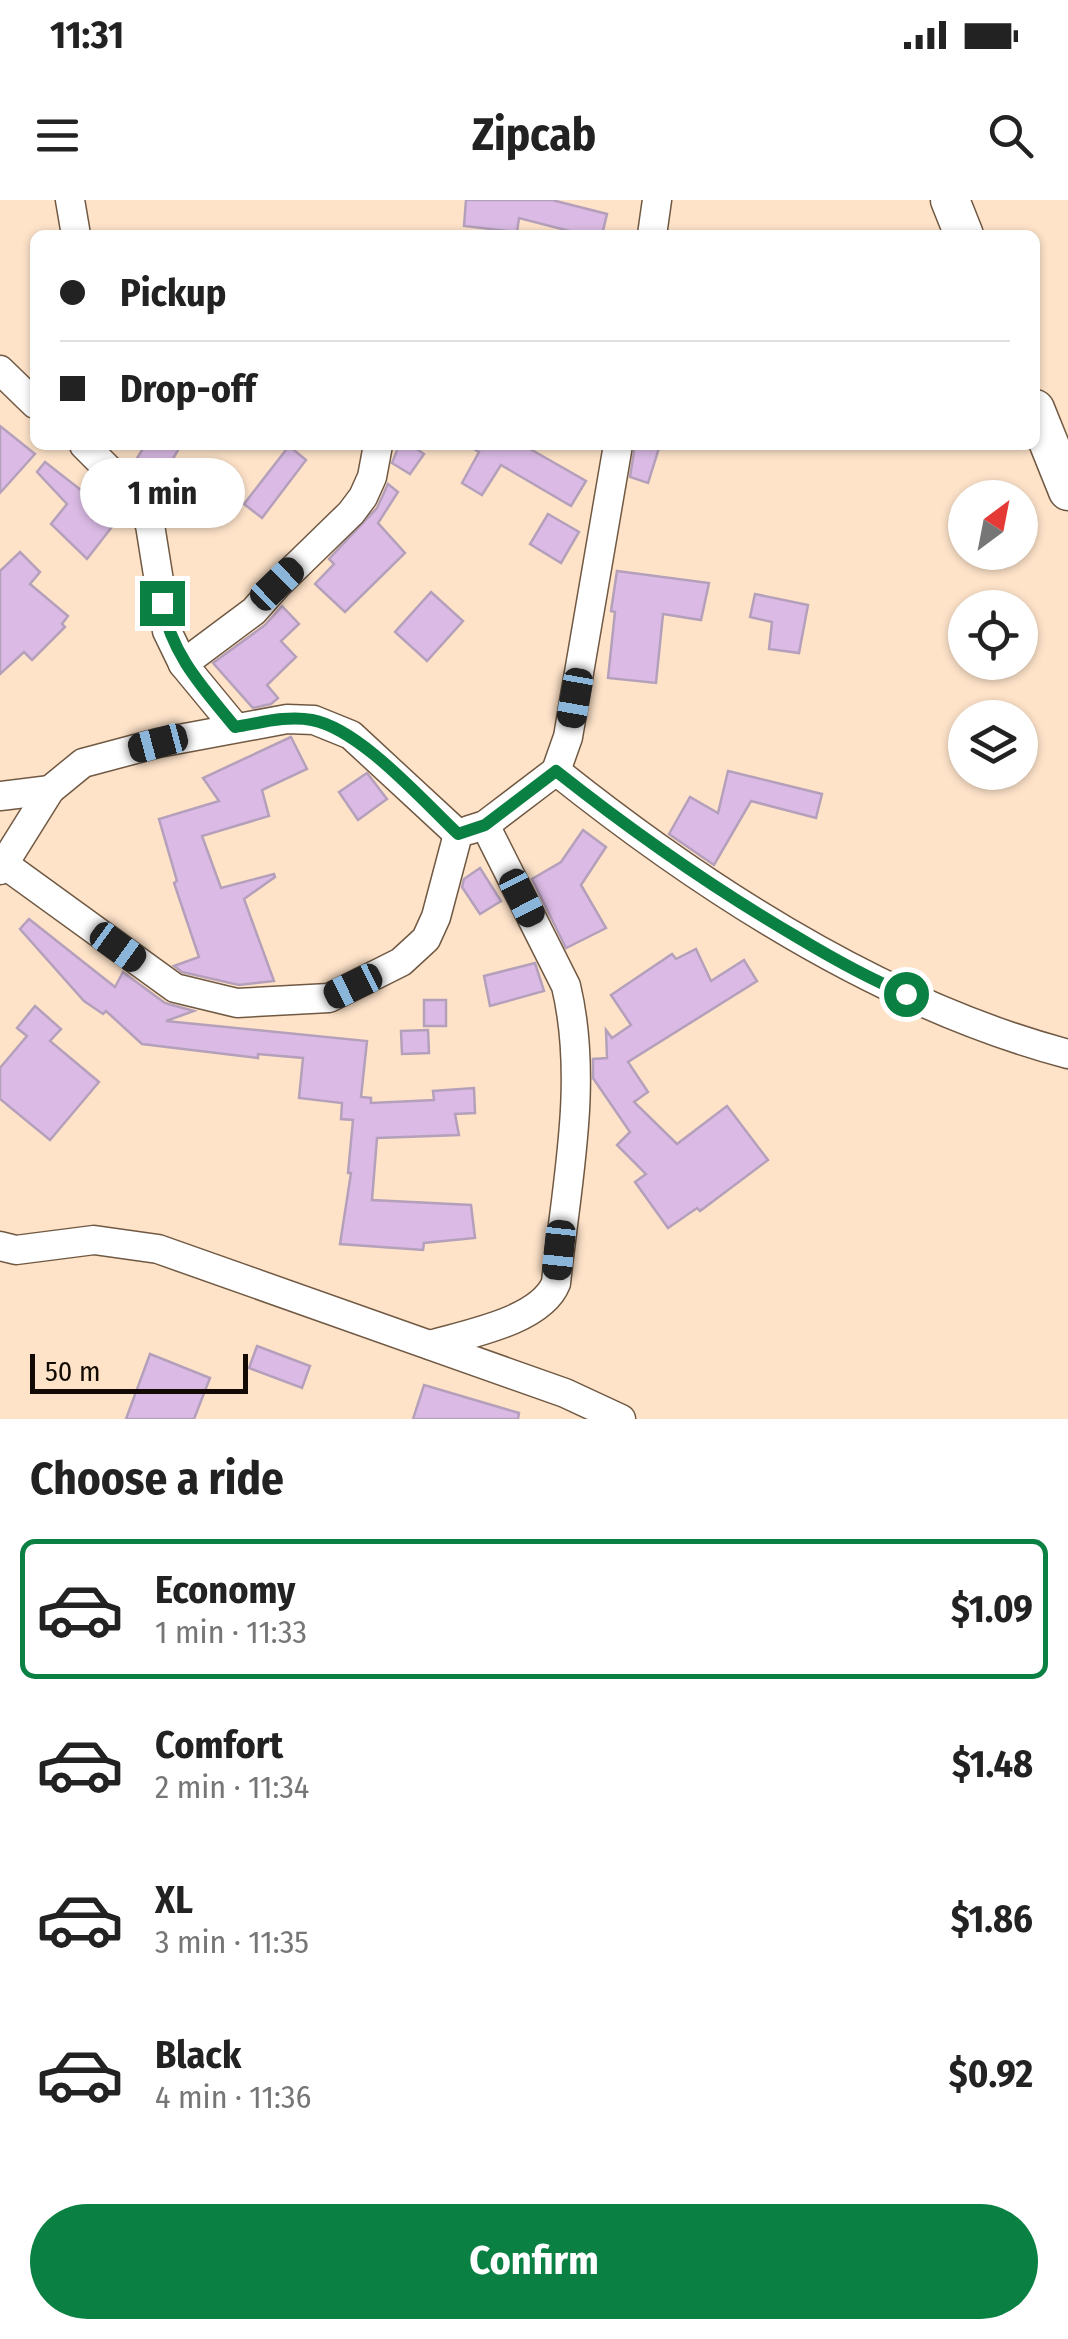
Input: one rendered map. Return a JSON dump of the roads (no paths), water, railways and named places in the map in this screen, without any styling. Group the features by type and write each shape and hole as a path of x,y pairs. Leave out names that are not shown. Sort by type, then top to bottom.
{"main road":[{"path":"950,200 962,230"},
{"path":"1040,421 1068,490"}],"street":[{"path":"70,200 75,230"},
{"path":"653,230 657,200"},
{"path":"0,370 30,399"},
{"path":"89,450 138,499 150,526 167,631 184,664 235,727"},
{"path":"184,664 254,611 351,513 372,477 377,450"},
{"path":"430,1346 494,1326 540,1306 551,1295 556,1282 576,1100 572,1011 566,986 471,830 352,735 314,720 287,718 83,762 50,790 2,867 175,988 202,997 237,1003 329,998 401,962 426,939 471,830 556,771 568,738 617,450"},
{"path":"556,771 624,825 733,898 872,980 1037,1046 1068,1054"},
{"path":"0,796 50,790"},
{"path":"5,1253 94,1240 158,1249 565,1393 621,1419"}]}
